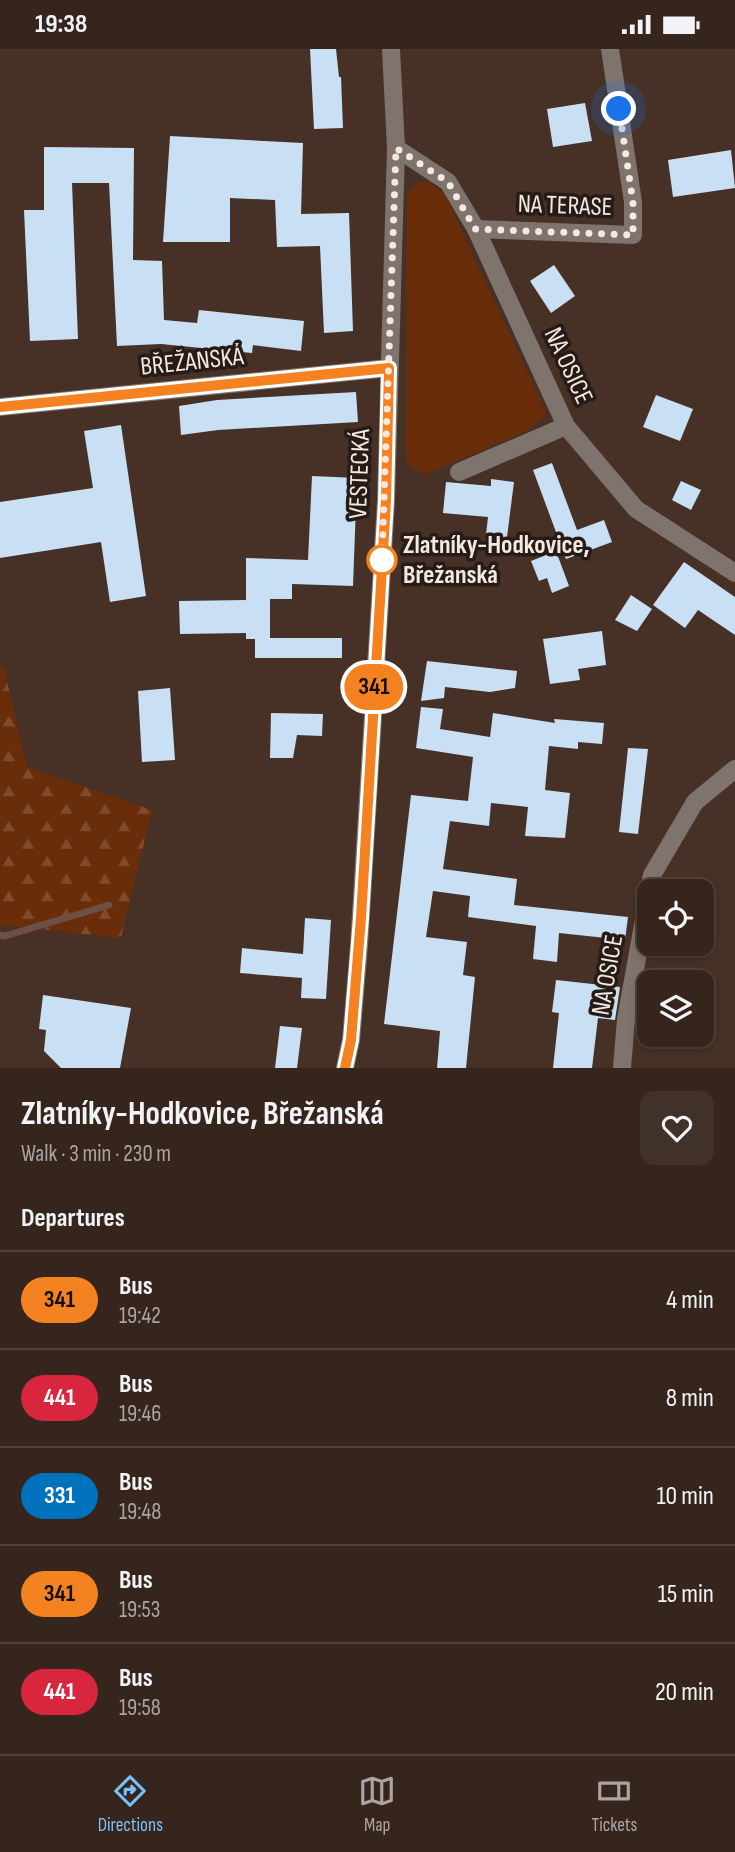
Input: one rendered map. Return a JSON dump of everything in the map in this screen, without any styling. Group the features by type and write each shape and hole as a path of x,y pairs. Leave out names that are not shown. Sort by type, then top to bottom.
{"street":[{"name":"VESTECKÁ","path":"345,1068 351,1040 360,932 385,515 396,148 391,49"},
{"name":"NA TERASE","path":"475,229 633,235 633,202 610,49"},
{"name":"NA OSICE","path":"396,148 448,182 475,229 566,426 636,509 735,573"},
{"name":"BŘEŽANSKÁ","path":"0,407 389,368"},
{"path":"459,472 566,426"},
{"name":"NA OSICE","path":"651,879 695,802 735,769"},
{"name":"NA OSICE","path":"622,1068 626,1019 637,956"}],"green space":[{"path":"429,182 445,195 547,415 526,431 424,475 406,461 407,194 417,183"},
{"path":"0,666 4,668 27,767 152,810 121,938 0,925"}],"building":[{"path":"310,49 336,49 341,77 343,128 314,129"},
{"path":"585,103 592,141 553,147 547,109"},
{"path":"170,136 303,143 301,214 349,213 353,331 324,333 320,246 277,247 275,200 230,198 230,242 163,242"},
{"path":"44,147 134,148 133,260 162,261 164,320 197,323 199,310 304,321 301,351 253,345 252,353 161,344 117,346 109,183 72,183 78,339 30,341 24,210 44,210"},
{"path":"731,150 735,188 673,197 668,160"},
{"path":"554,265 575,296 551,313 530,281"},
{"path":"356,392 358,422 218,430 181,435 179,406 217,400"},
{"path":"656,395 693,409 680,441 643,427"},
{"path":"121,425 146,596 110,602 101,542 0,558 0,502 93,488 84,431"},
{"path":"552,463 577,530 604,520 612,542 566,559 533,470"},
{"path":"312,476 357,478 353,586 292,584 292,599 270,599 270,638 342,638 342,658 255,658 255,639 246,639 246,633 180,634 179,601 246,600 246,558 308,560"},
{"path":"491,479 514,482 506,545 485,543 488,517 443,513 446,482 491,486"},
{"path":"681,481 701,490 691,510 672,500"},
{"path":"556,551 569,586 552,593 547,578 539,581 531,561"},
{"path":"684,562 735,597 735,635 698,610 685,628 653,605"},
{"path":"631,595 652,609 637,631 615,620"},
{"path":"602,631 606,665 578,669 580,680 550,684 543,639"},
{"path":"427,661 517,671 515,688 490,692 445,687 444,698 421,701"},
{"path":"170,688 175,760 142,762 138,691"},
{"path":"421,707 443,709 440,729 490,737 493,713 555,723 554,719 604,723 602,744 578,742 578,749 549,746 545,790 570,793 565,838 525,836 528,807 491,803 489,826 450,821 443,869 517,879 514,905 628,917 625,940 559,933 557,962 533,959 536,926 468,917 470,896 433,891 426,937 467,942 463,975 475,977 466,1068 437,1068 440,1031 384,1024 411,795 468,801 473,757 416,748"},
{"path":"271,713 323,714 322,736 297,735 293,758 270,758"},
{"path":"628,748 648,749 638,834 619,832"},
{"path":"305,918 331,920 326,999 301,998 302,978 240,973 242,948 303,954"},
{"path":"556,980 620,987 615,1020 598,1018 592,1068 553,1068 559,1013 552,1012"},
{"path":"43,995 131,1008 120,1068 61,1068 44,1051 46,1030 39,1029"},
{"path":"280,1026 302,1028 297,1068 275,1068"}],"waterway":[{"path":"0,935 5,936 109,905"}],"bus line":[{"name":"341","path":"0,407 389,368 386,501 361,918 351,1040 345,1068"}],"place":[{"name":"Zlatníky-Hodkovice, Břežanská","path":"382,560"}],"route":[{"path":"382,560 396,148 448,182 475,229 633,235 633,202 619,109"}]}
